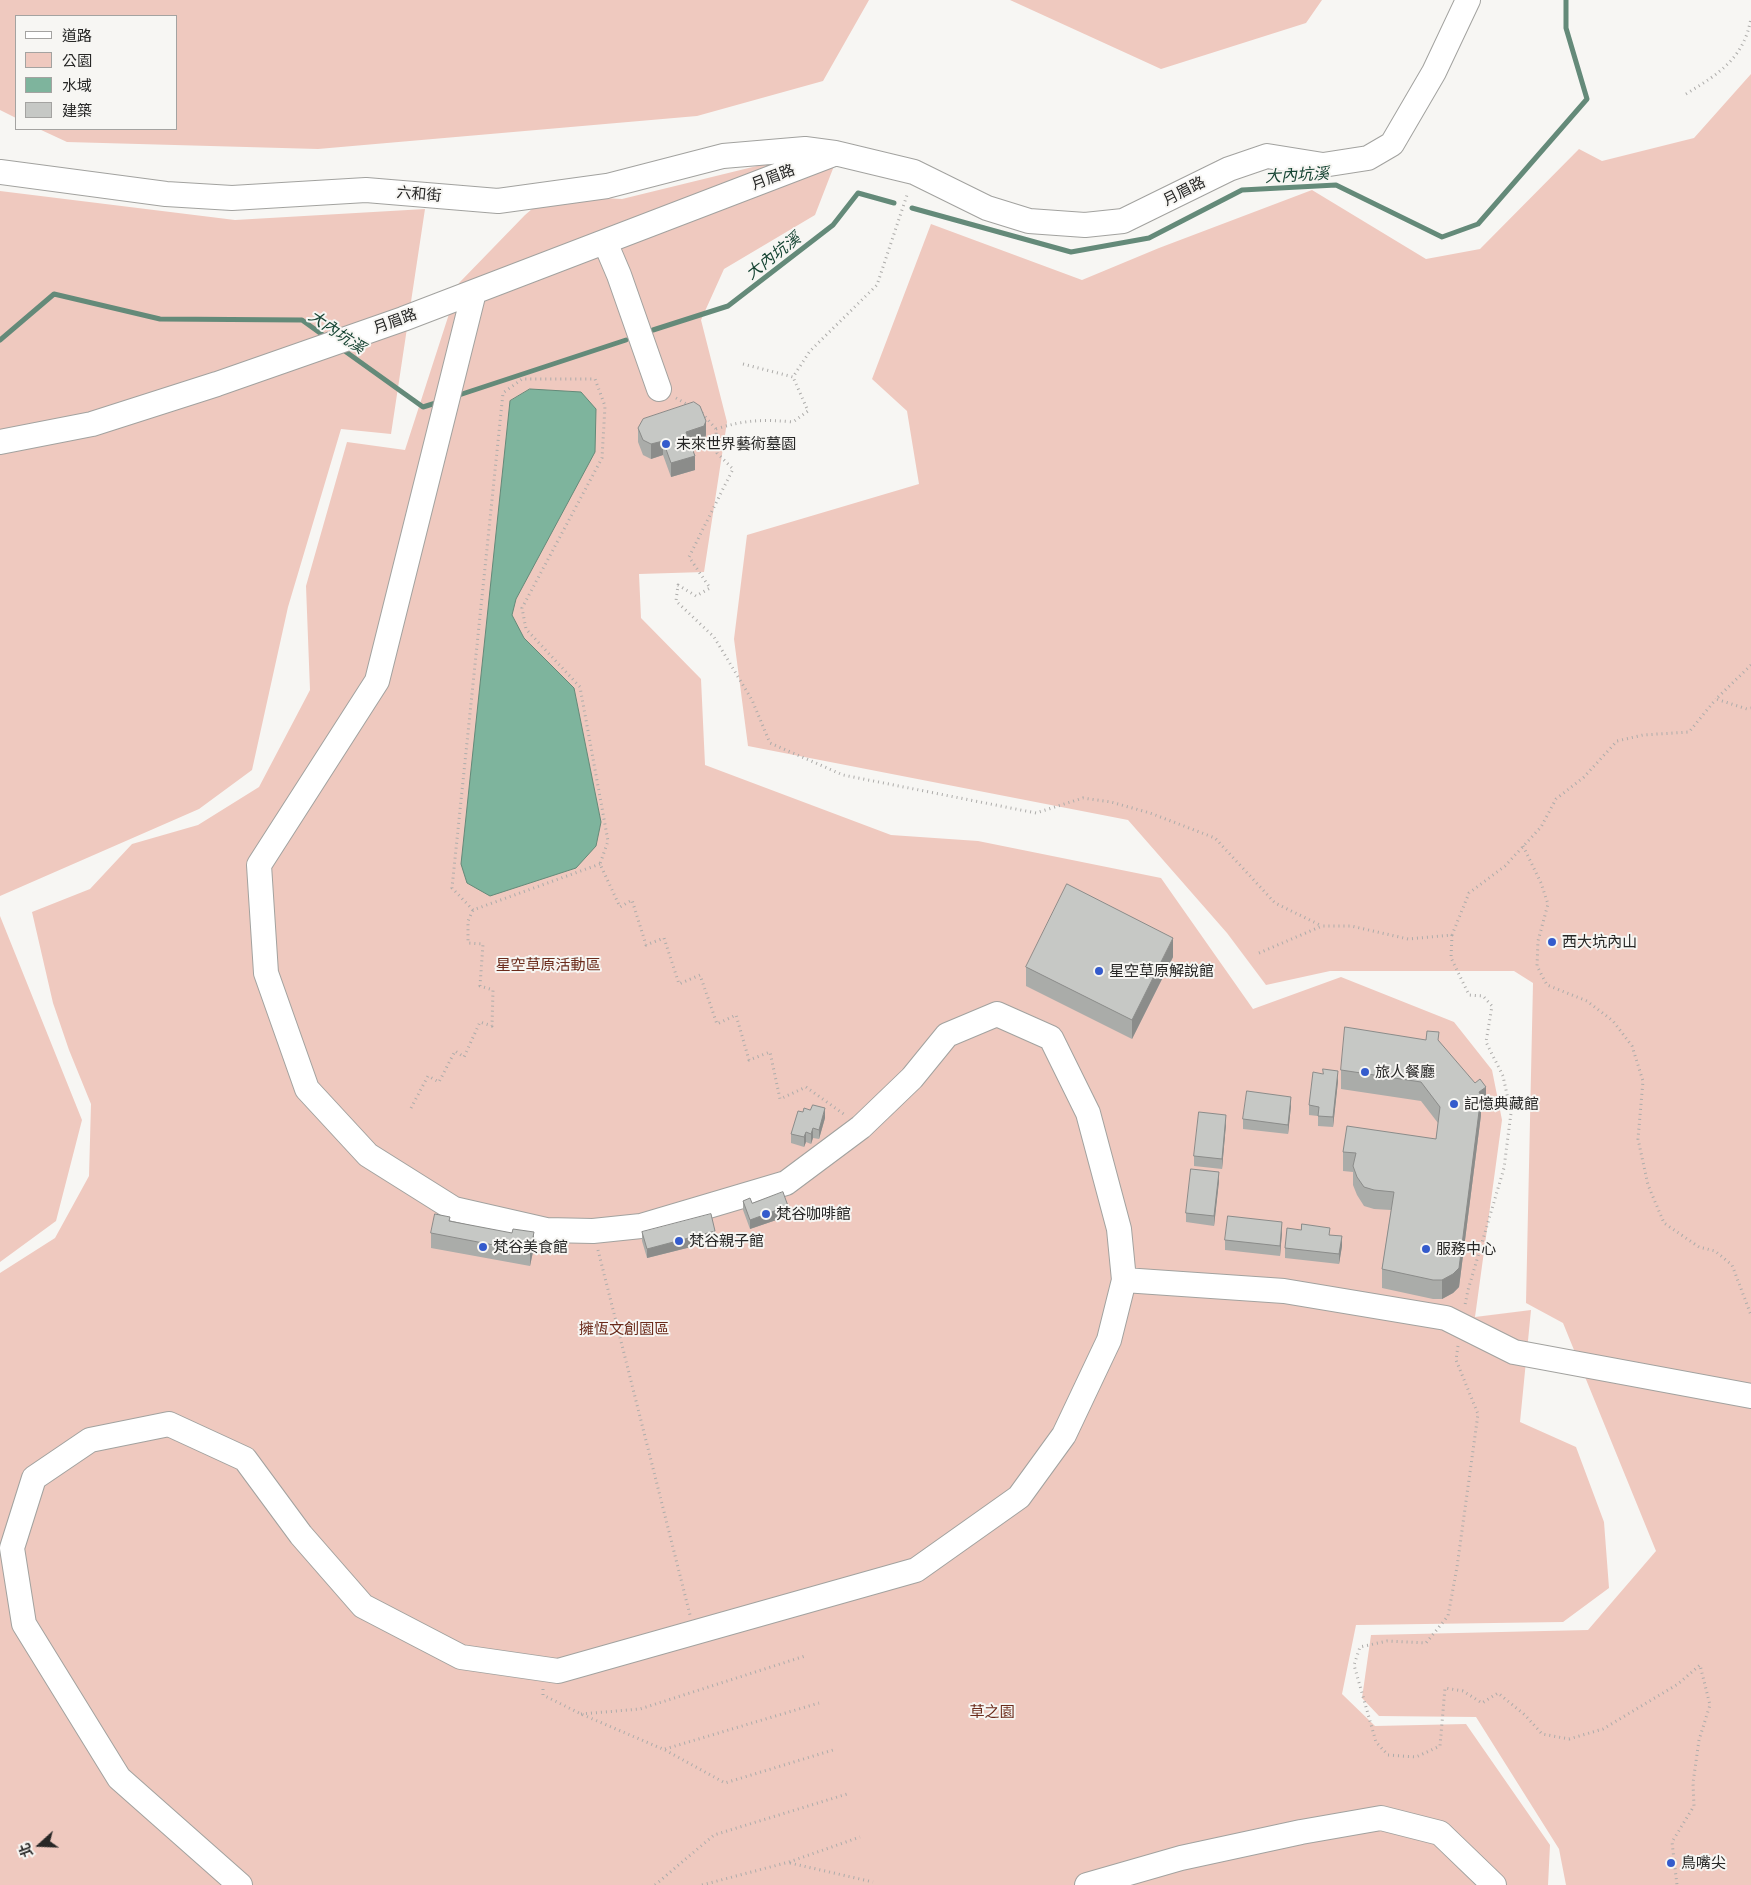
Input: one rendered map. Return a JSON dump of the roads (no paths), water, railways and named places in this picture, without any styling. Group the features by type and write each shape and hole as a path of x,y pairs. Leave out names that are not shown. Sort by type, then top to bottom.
{"street":[{"name":"月眉路","path":"0,442 92,424 217,384 403,319 835,153 914,172 987,208 1029,221 1085,225 1123,221 1229,168 1267,156 1323,165 1368,158 1392,144 1434,72 1468,0"},
{"name":"六和街","path":"0,172 166,194 222,198 366,190 498,201 607,186 724,156 805,149 835,153"},
{"path":"605,242 619,275 659,389"},
{"path":"240,1885 119,1778 24,1624 12,1548 34,1478 90,1440 169,1424 245,1459 301,1535 363,1606 461,1657 558,1671 916,1570 1019,1497 1064,1436 1109,1340 1124,1280 1119,1229 1088,1114 1051,1038 997,1014 947,1035 912,1078 861,1127 786,1183 641,1226 594,1231 546,1230 454,1209 368,1155 307,1089 266,973 259,865 377,681 474,292"},
{"path":"1124,1280 1284,1291 1446,1318 1514,1352 1751,1396"},
{"path":"1087,1885 1181,1858 1301,1832 1381,1818 1440,1833 1494,1885"}],"water":[{"path":"530,389 581,392 596,409 595,452 516,599 512,615 524,638 574,688 601,822 596,846 576,868 490,896 467,883 461,864 510,401"}],"waterway":[{"name":"大內坑溪","path":"912,208 1071,252 1149,238 1242,190 1336,185 1442,237 1478,224 1587,99 1566,28 1566,0"},
{"name":"大內坑溪","path":"653,330 728,306 833,225 858,193 894,203"},
{"name":"大內坑溪","path":"0,340 54,294 160,319 302,320 327,338"},
{"name":"大內坑溪","path":"456,396 626,340"},
{"name":"大內坑溪","path":"342,349 423,407 439,402"}],"place":[{"name":"未來世界藝術墓園","path":"666,444"},
{"name":"西大坑內山","path":"1552,942"},
{"name":"星空草原解說館","path":"1099,971"},
{"name":"旅人餐廳","path":"1365,1072"},
{"name":"記憶典藏館","path":"1454,1104"},
{"name":"梵谷咖啡館","path":"766,1214"},
{"name":"梵谷親子館","path":"679,1241"},
{"name":"梵谷美食館","path":"483,1247"},
{"name":"服務中心","path":"1426,1249"},
{"name":"鳥嘴尖","path":"1671,1863"}],"park label":[{"name":"星空草原活動區","path":"548,965"},
{"name":"擁恆文創園區","path":"624,1329"},
{"name":"草之園","path":"992,1712"}]}
